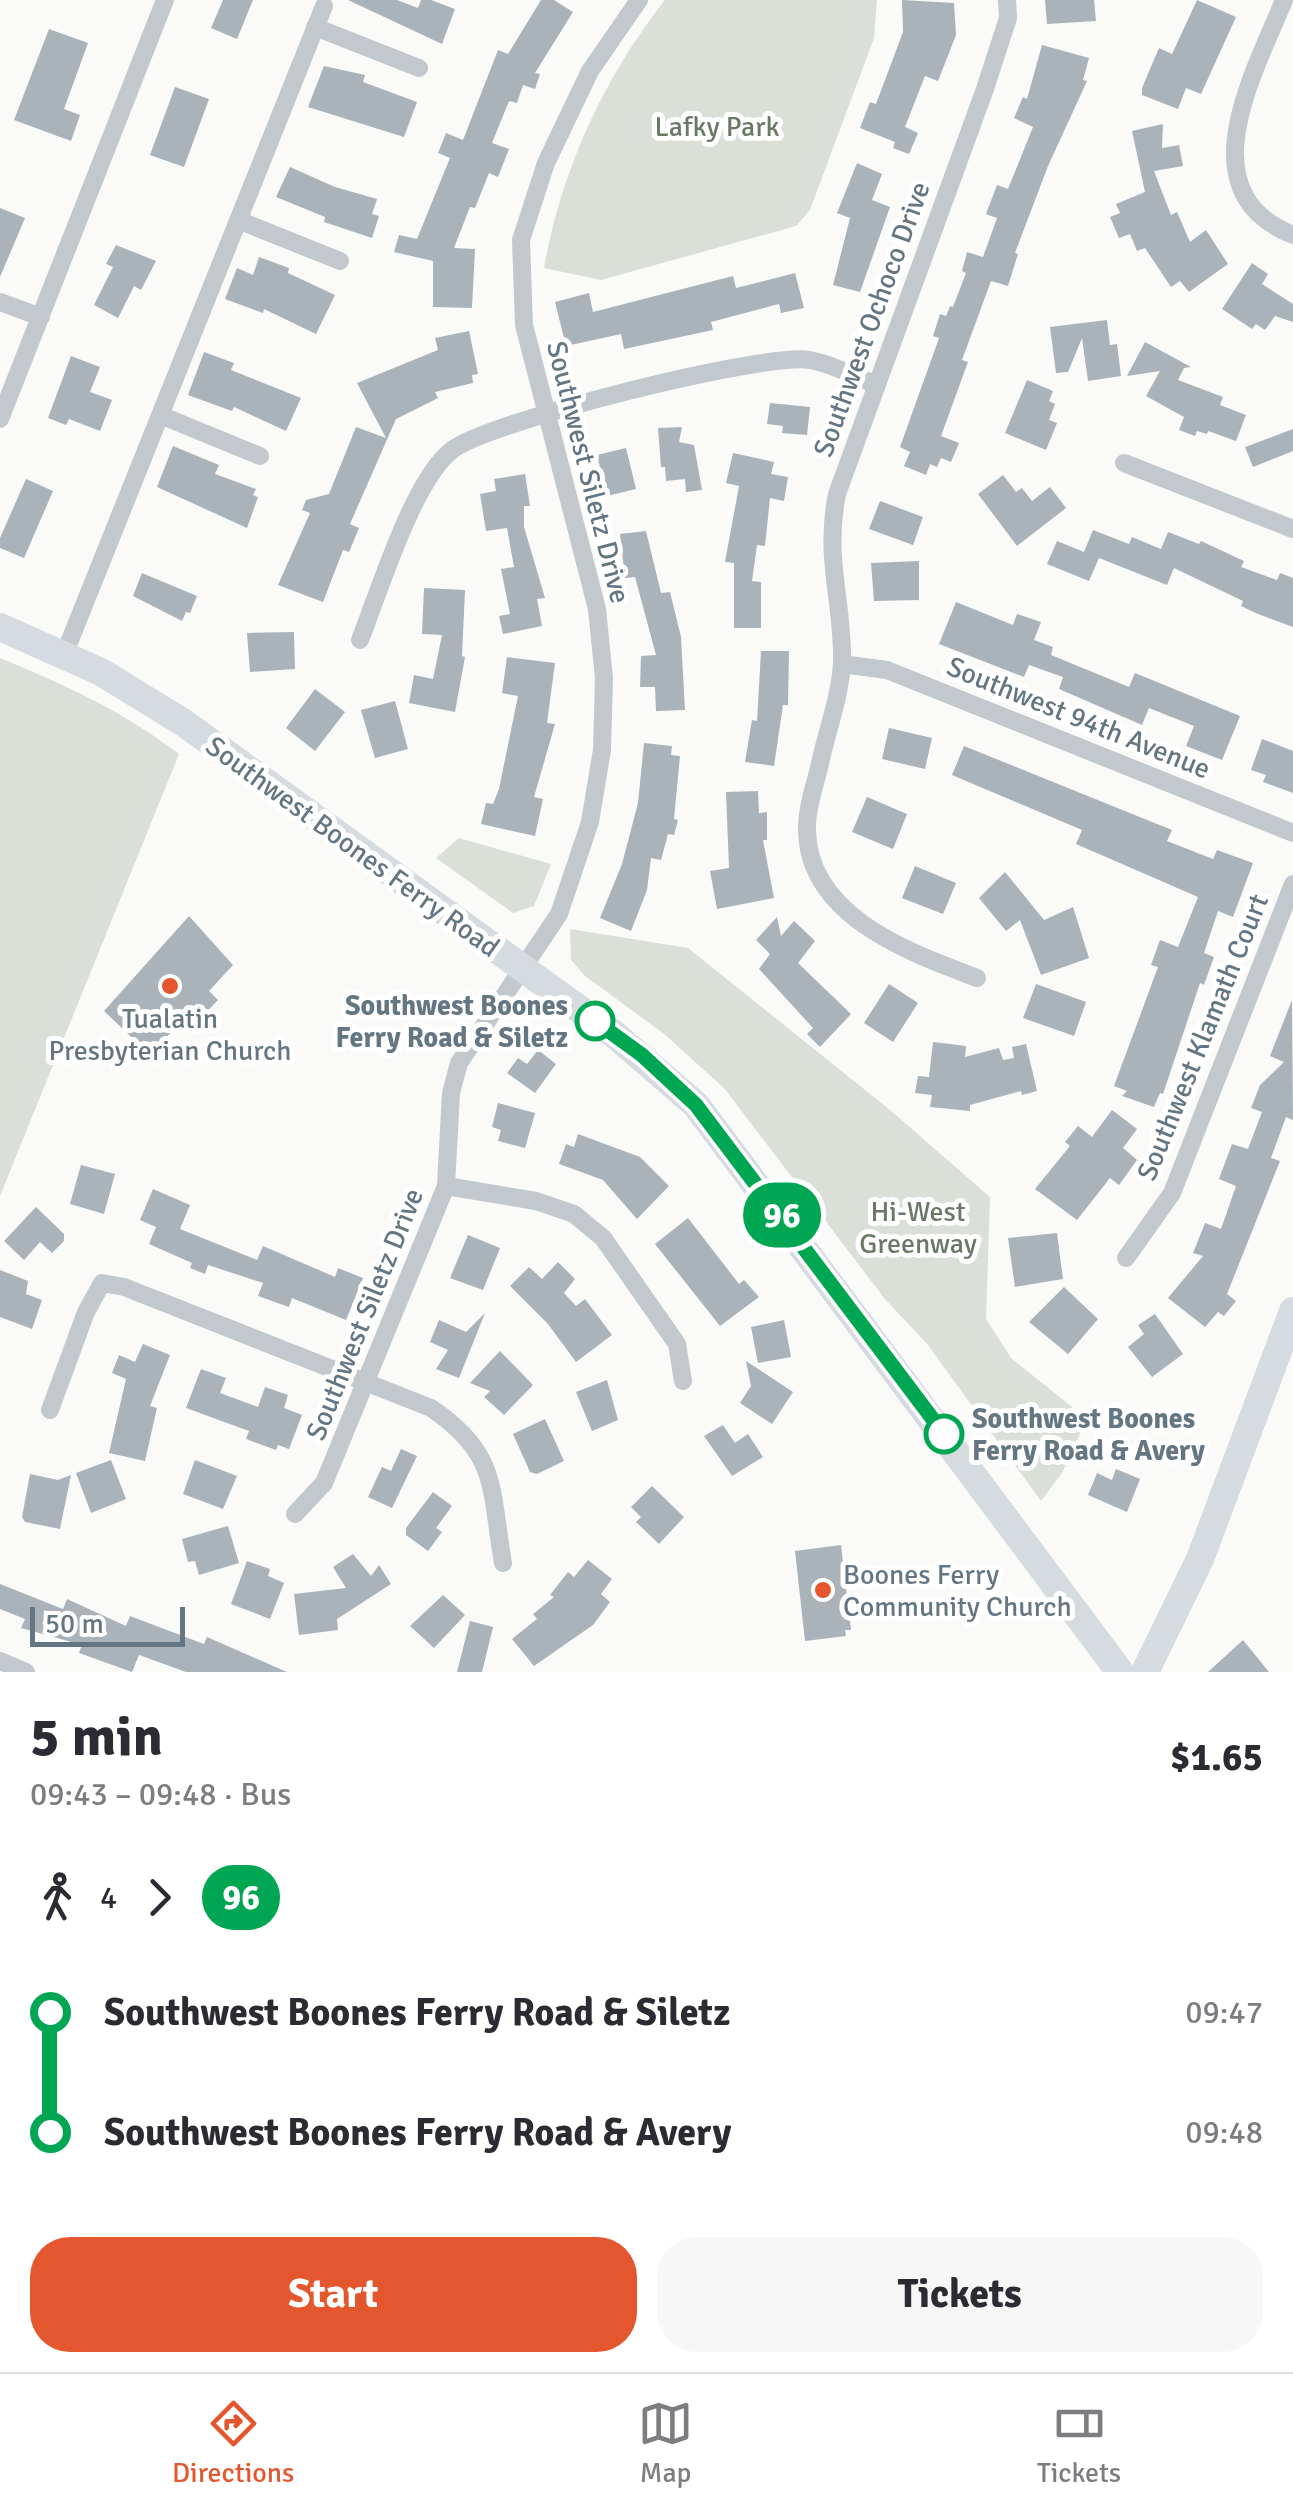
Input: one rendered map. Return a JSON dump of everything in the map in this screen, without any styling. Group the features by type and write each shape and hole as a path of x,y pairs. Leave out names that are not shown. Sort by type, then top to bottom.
{"main road":[{"name":"Southwest Boones Ferry Road","path":"0,626 64,654 184,722 642,1055 696,1105 1120,1672"},
{"path":"1145,1672 1200,1559 1293,1311"}],"street":[{"path":"0,418 165,0"},
{"name":"Southwest Siletz Drive","path":"295,1514 324,1483 446,1186 450,1110 458,1063 523,970 572,884 590,822 602,750 604,678 596,608 550,411 524,325 521,240 546,163 590,71 639,0"},
{"name":"Southwest Ochoco Drive","path":"977,978 860,922 827,894 811,858 807,824 842,664 829,533 837,494 874,384 985,89 1008,18 1006,0"},
{"path":"1284,0 1242,103 1232,158 1247,202 1293,235"},
{"path":"64,654 324,6"},
{"path":"315,27 419,68"},
{"path":"238,220 340,261"},
{"path":"0,302 41,317"},
{"path":"360,640 424,484 451,450 550,411 772,360 810,360 874,384"},
{"path":"160,415 260,456"},
{"path":"1124,462 1293,529"},
{"name":"Southwest 94th Avenue","path":"842,664 888,670 1293,833"},
{"name":"Southwest Klamath Court","path":"1126,1258 1172,1193 1293,884"},
{"path":"446,1186 536,1201 574,1214 603,1238 677,1344 683,1381"},
{"path":"50,1410 86,1312 102,1283 124,1288 431,1408 464,1430 483,1456 503,1563"},
{"path":"0,1662 26,1672"}],"green space":[{"name":"Lafky Park","path":"665,0 877,0 874,38 810,210 796,226 601,280 544,268 562,196 588,127 623,61"},
{"path":"0,658 93,700 179,754 0,1196"},
{"path":"459,838 551,864 534,906 513,913 436,858"},
{"name":"Hi-West Greenway","path":"570,929 688,948 890,1110 990,1197 986,1319 1011,1358 1087,1419 1062,1473 1041,1501 928,1345 885,1299 724,1088 663,1033 585,976 571,960"}],"building":[{"path":"223,0 253,0 237,39 211,28"},
{"path":"348,0 397,0 418,8 421,0 431,0 455,9 442,44"},
{"path":"541,0 554,0 573,12 535,73 540,74 535,89 523,85 517,103 509,101 492,143 509,149 498,177 489,173 475,208 470,207 454,248 475,249 472,308 433,307 433,261 394,252 399,235 417,239 450,158 438,153 446,133 463,140 498,50 508,54"},
{"path":"902,0 954,3 956,35 938,81 925,76 905,127 918,133 909,154 893,148 895,142 860,128 870,102 876,104 903,32"},
{"path":"1045,0 1094,0 1096,21 1047,24"},
{"path":"1197,0 1236,17 1201,94 1186,88 1178,109 1142,95 1142,88 1159,48 1172,54"},
{"path":"49,29 88,43 64,109 80,115 71,141 14,120"},
{"path":"1042,45 1089,58 1083,80 1087,81 1048,166 1015,253 1018,254 1008,286 991,281 962,360 968,362 941,436 959,443 951,462 941,458 937,467 930,464 926,475 904,466 910,452 900,447 939,338 933,336 940,314 946,316 953,307 966,273 962,271 967,252 983,257 997,218 986,214 997,185 1008,189 1033,127 1014,118 1023,97 1027,99"},
{"path":"324,66 365,75 363,82 417,102 404,137 308,107"},
{"path":"175,87 209,99 184,167 150,155"},
{"path":"1163,124 1162,148 1179,145 1183,166 1154,171 1171,215 1177,212 1190,242 1206,230 1228,264 1189,292 1180,281 1171,287 1145,248 1137,251 1130,234 1119,238 1110,217 1120,213 1116,204 1145,192 1132,131"},
{"path":"857,163 882,174 872,200 890,207 860,292 833,285 850,218 837,213"},
{"path":"290,167 335,187 377,199 372,214 379,216 372,238 324,222 325,217 276,197"},
{"path":"0,208 25,218 0,277"},
{"path":"116,245 156,261 141,290 134,286 118,318 94,305 113,267 106,264"},
{"path":"259,257 289,268 288,273 335,295 316,334 264,309 263,313 225,299 237,268 253,275"},
{"path":"1252,263 1268,274 1262,284 1293,304 1293,322 1275,316 1265,330 1256,324 1252,329 1222,309"},
{"path":"795,273 804,308 781,313 779,304 711,322 713,330 624,349 621,334 566,346 555,302 589,293 593,312 733,276 736,288"},
{"path":"1107,320 1110,345 1117,344 1121,376 1088,381 1082,338 1068,372 1056,373 1050,327"},
{"path":"469,331 478,374 472,375 473,383 435,392 438,398 396,419 350,524 359,528 349,552 343,550 323,602 278,585 310,513 302,510 306,500 329,494 356,427 386,438 357,383 438,350 435,338"},
{"path":"1145,342 1191,367 1184,368 1178,380 1223,397 1220,405 1246,415 1236,441 1208,431 1197,431 1195,436 1179,430 1184,417 1146,396 1160,371 1127,376"},
{"path":"204,352 234,363 231,370 301,398 286,431 234,407 232,411 188,395"},
{"path":"71,356 100,367 90,392 112,400 100,431 69,419 66,425 48,418"},
{"path":"1027,380 1053,391 1049,401 1055,404 1049,420 1057,423 1046,450 1005,433"},
{"path":"770,403 810,407 807,435 782,433 783,426 767,424"},
{"path":"682,427 679,442 694,445 702,490 686,492 685,479 666,481 665,467 661,467 658,428"},
{"path":"1293,429 1293,451 1253,467 1245,447"},
{"path":"173,446 219,465 215,474 256,489 253,495 258,497 247,528 157,487"},
{"path":"626,448 636,489 607,496 597,455"},
{"path":"733,453 774,462 771,474 788,477 784,501 770,498 765,546 757,545 752,581 761,582 761,628 734,628 734,563 725,562 739,486 726,483"},
{"path":"525,474 530,506 524,506 524,527 545,598 537,599 542,626 503,634 499,616 510,614 501,569 514,567 507,528 486,531 480,494 496,491 494,479"},
{"path":"1003,475 1016,492 1022,488 1032,501 1050,487 1066,508 1017,546 978,494"},
{"path":"26,479 53,491 24,558 0,548 0,538"},
{"path":"880,501 923,517 913,545 869,529"},
{"path":"1093,530 1129,544 1132,537 1161,549 1168,532 1199,544 1201,541 1244,561 1241,567 1277,580 1280,573 1293,578 1293,627 1241,606 1243,601 1174,568 1167,585 1099,558 1089,581 1047,564 1057,541 1084,552"},
{"path":"646,531 661,593 670,592 681,637 685,710 656,711 655,687 640,687 641,656 656,655 635,577 625,578 620,534"},
{"path":"919,561 919,600 874,601 871,563"},
{"path":"142,573 197,596 182,621 133,596"},
{"path":"424,588 465,590 465,657 455,712 409,703 414,675 433,679 442,635 422,634"},
{"path":"956,602 1013,625 1017,614 1041,622 1034,640 1053,647 1051,655 1129,687 1135,673 1240,716 1222,760 1186,746 1194,726 1149,708 1142,725 1059,689 1063,677 1029,665 1024,677 939,644"},
{"path":"294,632 295,669 250,672 247,633"},
{"path":"761,651 789,651 788,705 783,705 774,766 745,762 752,720 757,721"},
{"path":"507,657 555,663 547,723 555,724 534,797 543,799 535,836 481,824 486,803 493,804 499,789 518,696 502,693"},
{"path":"315,689 345,712 315,751 286,728"},
{"path":"395,701 408,749 375,758 361,710"},
{"path":"889,728 932,738 925,769 882,759"},
{"path":"1262,739 1293,751 1293,793 1263,782 1266,775 1251,770"},
{"path":"644,743 672,746 671,755 680,756 674,819 678,820 674,835 668,834 661,860 651,858 647,890 631,931 600,918 622,864 638,803"},
{"path":"964,746 1172,830 1167,841 1213,859 1217,850 1253,863 1233,917 1218,911 1204,953 1214,957 1204,985 1200,983 1163,1094 1160,1093 1154,1107 1122,1096 1127,1091 1114,1086 1158,967 1151,965 1160,940 1178,947 1198,897 1076,844 1082,830 952,775"},
{"path":"758,791 759,813 767,812 767,840 763,840 774,898 717,909 710,871 729,868 726,792"},
{"path":"867,797 907,814 893,849 852,832"},
{"path":"915,866 956,883 943,914 902,898"},
{"path":"1005,872 1044,920 1073,907 1089,958 1041,975 1020,920 1006,931 979,898"},
{"name":"Tualatin Presbyterian Church","path":"189,916 233,965 209,991 218,1000 196,1023 187,1015 150,1055 104,1011"},
{"path":"777,917 781,936 794,921 815,941 798,963 851,1014 820,1047 807,1034 813,1028 759,969 770,954 756,940"},
{"path":"889,984 918,1003 893,1042 864,1023"},
{"path":"1036,984 1086,1002 1074,1036 1023,1018"},
{"path":"1292,1000 1293,1120 1286,1117 1271,1158 1280,1161 1227,1294 1236,1301 1224,1316 1218,1312 1205,1327 1168,1298 1203,1256 1193,1253 1205,1223 1221,1229 1236,1186 1219,1179 1232,1144 1248,1149 1262,1112 1251,1108 1260,1085 1284,1062 1270,1056"},
{"path":"933,1042 966,1046 965,1057 999,1048 1003,1060 1014,1058 1012,1047 1026,1044 1037,1091 1022,1095 1021,1091 970,1105 970,1111 930,1107 932,1095 915,1093 918,1076 929,1077"},
{"path":"538,1050 556,1064 535,1093 507,1073 518,1058 527,1064"},
{"path":"498,1103 535,1113 525,1148 498,1141 501,1130 492,1127"},
{"path":"1112,1110 1137,1129 1123,1148 1137,1160 1119,1185 1110,1178 1077,1220 1035,1189 1070,1146 1065,1142 1078,1126 1092,1137"},
{"path":"578,1134 640,1157 669,1186 637,1219 603,1180 559,1164 566,1144 574,1147"},
{"path":"81,1165 115,1174 104,1214 70,1204"},
{"path":"153,1189 190,1205 180,1229 257,1260 263,1246 335,1277 338,1268 363,1278 346,1320 292,1298 289,1307 258,1296 263,1283 208,1265 205,1274 190,1268 192,1263 149,1244 156,1227 140,1220"},
{"path":"36,1207 64,1234 64,1241 52,1253 40,1242 24,1260 4,1241"},
{"path":"688,1218 739,1284 744,1280 759,1297 720,1326 655,1244"},
{"path":"1057,1233 1063,1279 1015,1287 1008,1238"},
{"path":"468,1235 500,1248 483,1290 450,1278"},
{"path":"558,1262 575,1279 564,1293 576,1306 585,1299 612,1335 576,1362 548,1324 510,1286 529,1267 542,1279"},
{"path":"0,1270 28,1281 26,1294 42,1300 32,1329 0,1317"},
{"path":"1064,1287 1098,1319 1068,1354 1029,1322"},
{"path":"485,1313 459,1378 436,1369 448,1350 430,1342 439,1320 466,1332"},
{"path":"1155,1314 1183,1354 1152,1377 1128,1347 1144,1334 1138,1325"},
{"path":"784,1320 791,1357 758,1363 751,1327"},
{"path":"143,1344 170,1355 150,1406 157,1408 145,1461 109,1453 126,1379 112,1373 119,1355 135,1362"},
{"path":"500,1351 533,1385 504,1415 484,1397 490,1391 470,1383"},
{"path":"746,1361 793,1392 772,1424 740,1403 751,1386"},
{"path":"201,1369 226,1378 220,1393 258,1407 265,1387 288,1395 284,1408 302,1415 289,1449 278,1445 276,1450 246,1439 249,1431 186,1408"},
{"path":"607,1380 618,1420 592,1431 576,1392"},
{"path":"545,1419 564,1461 537,1474 530,1472 513,1434"},
{"path":"723,1425 735,1443 748,1434 763,1457 732,1476 704,1436"},
{"path":"401,1449 417,1456 392,1508 368,1497 382,1467 391,1471"},
{"path":"111,1460 126,1499 91,1513 76,1473"},
{"path":"195,1460 237,1476 223,1509 183,1494"},
{"path":"1116,1469 1140,1479 1127,1512 1088,1495 1097,1473 1112,1480"},
{"path":"30,1474 58,1480 71,1475 60,1529 25,1522 22,1517"},
{"path":"652,1486 684,1517 659,1544 636,1522 641,1517 631,1507"},
{"path":"433,1492 452,1506 436,1528 442,1532 428,1551 406,1535 406,1528"},
{"path":"228,1526 239,1563 199,1575 195,1561 188,1562 182,1539"},
{"name":"Boones Ferry Community Church","path":"841,1545 851,1630 845,1630 846,1636 805,1641 795,1551"},
{"path":"353,1554 371,1576 379,1565 391,1584 337,1619 338,1630 299,1635 294,1594 346,1588 333,1567"},
{"path":"588,1560 612,1579 601,1594 610,1602 593,1625 534,1666 512,1639 537,1619 533,1614 554,1597 550,1595 568,1572 574,1577"},
{"path":"247,1561 270,1569 268,1576 284,1583 270,1619 231,1604"},
{"path":"0,1584 63,1609 67,1599 126,1626 130,1616 204,1644 207,1637 287,1672 186,1672 139,1655 132,1672 79,1653 82,1645 21,1628 25,1619 0,1609"},
{"path":"443,1595 465,1615 434,1648 410,1626"},
{"path":"470,1621 493,1627 482,1672 457,1672"},
{"path":"1243,1640 1269,1672 1208,1672"}],"bus line":[{"name":"96","path":"595,1021 642,1055 696,1105 944,1434"}],"place":[{"name":"Tualatin Presbyterian Church","path":"170,986"},
{"name":"Southwest Boones Ferry Road & Siletz","path":"595,1021"},
{"name":"Southwest Boones Ferry Road & Avery","path":"944,1434"},
{"name":"Boones Ferry Community Church","path":"823,1590"}]}
